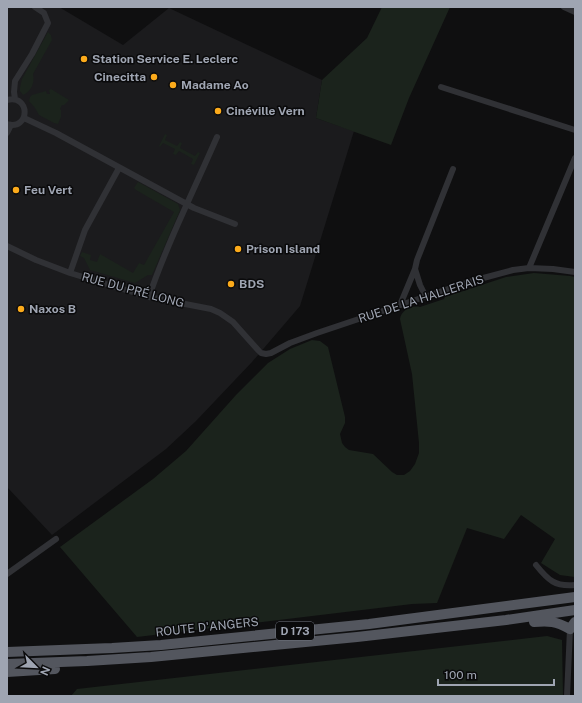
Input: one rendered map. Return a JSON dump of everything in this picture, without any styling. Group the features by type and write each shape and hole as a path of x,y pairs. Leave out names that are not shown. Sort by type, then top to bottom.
{"highway":[{"name":"ROUTE D'ANGERS","path":"9,651 161,645 369,624 575,597"},
{"name":"ROUTE D'ANGERS","path":"7,664 151,657 506,620 575,610"},
{"path":"506,620 522,622 548,621 572,625"},
{"path":"7,672 74,668 87,661"}],"street":[{"path":"15,99 15,82 48,23 44,12 35,7"},
{"path":"564,7 575,12"},
{"path":"441,87 575,130"},
{"path":"7,100 15,99 22,104 25,109 23,120 18,124 9,124 7,133"},
{"path":"24,118 56,133 196,209 235,224"},
{"path":"149,297 155,278 218,137"},
{"path":"528,268 575,158"},
{"path":"70,273 85,230 119,168"},
{"path":"400,305 453,169"},
{"name":"RUE DU PRÉ LONG","path":"7,246 36,260 70,273 149,297 211,309 220,313 232,322 261,353 271,353"},
{"name":"RUE DE LA HALLERAIS","path":"271,353 290,343 317,333 400,305 513,270 528,268 575,272"},
{"path":"415,269 426,297"},
{"path":"7,574 56,539"},
{"path":"536,565 555,583 575,585"},
{"path":"567,696 572,625"}],"shaded area":[{"path":"7,7 59,7 123,45 169,8 322,80 316,118 354,131 300,306 252,362 196,421 166,449 52,535 7,487"},
{"path":"382,7 450,7 409,98 391,145 316,118 322,80 367,38"},
{"path":"48,32 51,35 52,40 33,74 32,87 26,94 23,95 20,91 22,79"},
{"path":"51,89 69,100 62,105 60,109 61,117 58,124 39,115 29,101 32,95 46,91 47,94 50,94 49,90"},
{"path":"165,134 167,135 165,140 177,146 180,142 182,143 180,148 195,156 198,152 200,153 194,165 191,164 193,159 179,151 176,155 173,154 175,149 163,143 160,147 159,146"},
{"path":"138,182 178,204 180,210 152,275 148,275 135,283 90,270 84,258 80,256 82,252 91,255 90,260 97,262 100,254 133,273 139,263 144,265 174,212 136,190 134,188"},
{"path":"534,273 575,277 575,577 560,575 541,563 555,539 521,515 504,539 467,528 437,603 412,604 137,637 60,547 153,479 186,451 236,395 268,363 290,349 312,340 320,341 328,347 345,417 345,423 340,434 342,443 349,450 373,454 392,472 397,475 404,475 410,471 415,464 419,453 419,443 412,374 400,319 402,313 407,309 420,307 444,299 445,297 506,277"},
{"path":"547,636 562,640 563,696 71,696 77,689"}],"place":[{"name":"Station Service E. Leclerc","path":"84,59"},
{"name":"Cinecitta","path":"154,77"},
{"name":"Madame Ao","path":"173,85"},
{"name":"Cinéville Vern","path":"218,111"},
{"name":"Feu Vert","path":"16,190"},
{"name":"Prison Island","path":"238,249"},
{"name":"BDS","path":"231,284"},
{"name":"Naxos B","path":"21,309"}]}
